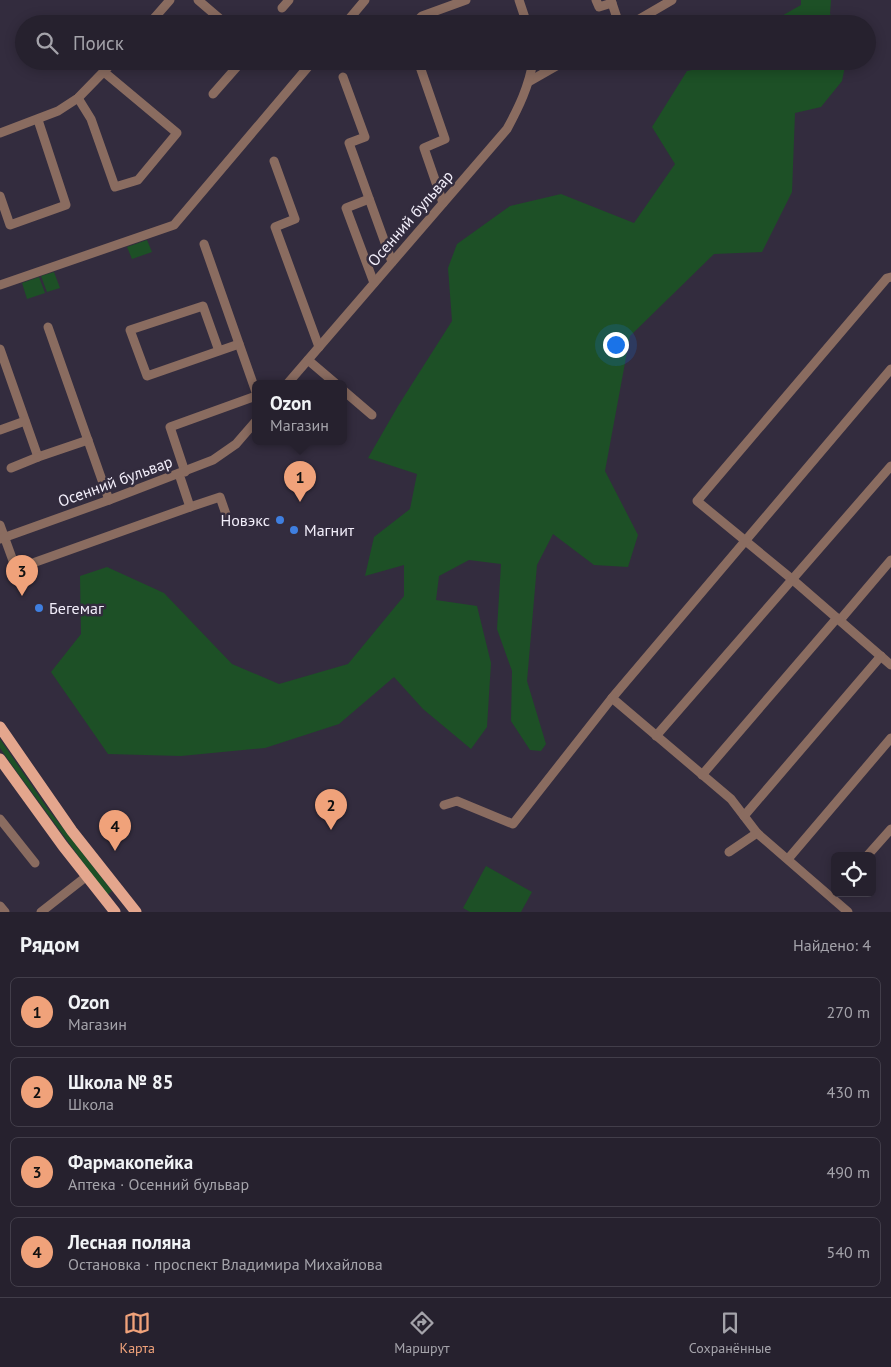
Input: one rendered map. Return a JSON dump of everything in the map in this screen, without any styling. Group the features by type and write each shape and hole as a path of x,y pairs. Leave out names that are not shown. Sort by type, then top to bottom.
{"main road":[{"path":"0,728 72,832 136,912"},
{"path":"0,759 39,814 115,912"}],"street":[{"path":"157,15 170,0"},
{"path":"198,0 216,15"},
{"path":"282,8 289,0"},
{"path":"352,15 365,0"},
{"path":"425,15 466,0"},
{"path":"519,0 524,15"},
{"path":"596,0 599,7 611,1 616,15"},
{"path":"646,15 672,0"},
{"path":"212,94 234,70"},
{"path":"0,285 174,226 305,70"},
{"path":"421,70 445,139 424,148 443,202"},
{"name":"Осенний бульвар","path":"291,380 507,129 520,106 530,82 532,70"},
{"path":"530,82 550,70"},
{"path":"0,133 58,111 78,98 104,72 178,133 138,180 115,187 91,119 78,98"},
{"path":"343,77 365,137 349,143 392,262"},
{"path":"0,196 10,225 66,205 38,120"},
{"path":"274,161 295,219 275,227 319,347"},
{"path":"370,200 346,208 374,283"},
{"path":"204,244 252,382"},
{"path":"744,816 888,660 697,501 887,278 891,277"},
{"path":"219,351 203,306 130,330 147,376 219,351 239,344"},
{"path":"48,327 110,500"},
{"path":"0,349 38,458"},
{"path":"308,360 331,380"},
{"path":"444,805 457,802 513,824 612,698 891,369"},
{"path":"347,394 372,415"},
{"path":"190,507 170,427 252,396"},
{"path":"0,430 25,421"},
{"name":"Осенний бульвар","path":"2,538 110,500 213,460 236,444 252,426"},
{"path":"11,468 88,440"},
{"path":"656,736 891,466"},
{"path":"0,525 2,538 16,569 220,497 228,520"},
{"path":"702,774 891,560"},
{"path":"612,698 731,799 757,833 831,892"},
{"path":"788,859 891,738"},
{"path":"0,819 35,863"},
{"path":"870,852 891,828"},
{"path":"729,852 757,833"},
{"path":"41,912 87,876"},
{"path":"836,897 848,912"},
{"path":"0,906 4,912"}],"green space":[{"path":"801,0 831,0 831,15 783,15 801,5"},
{"path":"844,70 842,81 821,107 795,113 792,192 762,252 714,254 630,336 605,471 638,535 628,567 594,565 553,534 537,565 527,681 546,744 541,751 530,750 511,721 512,671 497,629 501,564 469,560 439,576 436,600 477,606 491,663 487,727 471,749 423,709 394,677 339,724 265,748 181,756 108,754 51,672 81,634 80,576 107,567 164,593 232,664 279,684 348,664 404,596 404,565 365,576 374,537 410,509 417,474 368,458 398,406 452,321 448,268 457,244 510,206 561,194 634,223 675,164 652,127 687,71"},
{"path":"147,240 152,252 132,259 127,247"},
{"path":"54,272 60,288 47,292 41,276"},
{"path":"39,277 45,293 27,299 22,283"},
{"path":"0,739 48,809 112,891 107,895 0,748"},
{"path":"486,866 532,892 521,912 470,912 463,908"}],"place":[{"name":"Ozon","path":"300,502"},
{"name":"Новэкс","path":"280,520"},
{"name":"Магнит","path":"294,530"},
{"name":"Фармакопейка","path":"22,596"},
{"name":"Бегемаг","path":"39,608"},
{"name":"Школа № 85","path":"331,830"},
{"name":"Лесная поляна","path":"115,851"}]}
